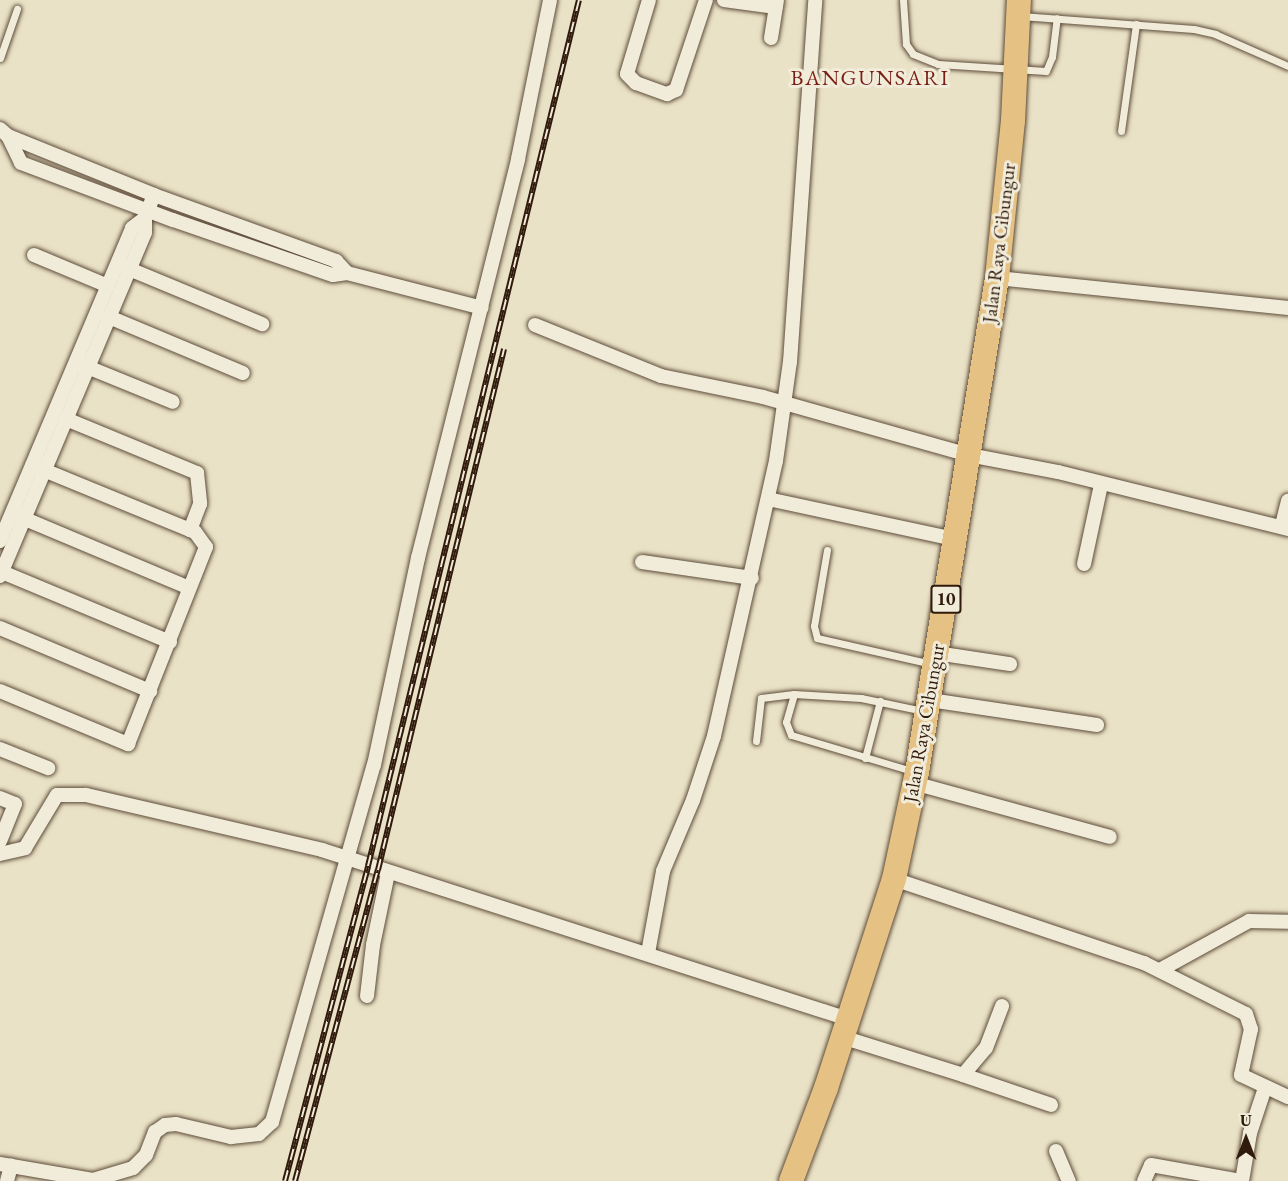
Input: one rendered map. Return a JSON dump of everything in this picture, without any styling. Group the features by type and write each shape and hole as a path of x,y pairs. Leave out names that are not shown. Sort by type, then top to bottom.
{"highway":[{"name":"Jalan Raya Cibungur","path":"791,1181 894,879 916,778 997,278 1016,69 1019,8"}],"street":[{"path":"8,1181 5,1165 93,1180 134,1168 146,1155 155,1132 168,1124 231,1137 252,1136 264,1130 276,1114 380,744 457,393 482,308 550,0"},
{"path":"649,0 627,74 636,83 667,94 676,90 706,0"},
{"path":"724,0 776,3 771,38"},
{"path":"648,953 663,871 693,800 714,736 752,578 768,499 790,362 815,0"},
{"path":"4,133 21,163 147,214 333,275 347,273 482,308"},
{"path":"4,133 154,195 336,261 347,273"},
{"path":"38,467 66,419 108,285 145,232 147,214 154,195"},
{"path":"34,255 108,285"},
{"path":"123,266 109,317 82,364 38,467 18,516 1,574 170,642"},
{"path":"123,266 262,324"},
{"path":"997,278 1288,308"},
{"path":"109,317 243,373"},
{"path":"535,325 651,373 784,403 969,455 1285,527 1288,501"},
{"path":"82,364 173,402"},
{"path":"66,419 197,473 200,504 190,530"},
{"path":"0,691 128,744 170,642 187,587 193,583 206,547 190,530 38,467"},
{"path":"1084,564 1101,485"},
{"path":"768,499 956,539"},
{"path":"0,541 18,516"},
{"path":"18,516 187,587"},
{"path":"642,562 752,578"},
{"path":"0,628 150,691"},
{"path":"935,659 1010,664"},
{"path":"929,706 1097,725"},
{"path":"0,748 48,768"},
{"path":"916,778 1110,837"},
{"path":"0,854 26,848 57,795 70,792 242,830 349,859 569,932 648,953 963,1075 1051,1105"},
{"path":"0,798 15,804 0,841"},
{"path":"368,996 373,945 388,873"},
{"path":"894,879 956,897 1160,970 1246,1014 1251,1029 1240,1075 1288,1097"},
{"path":"1160,970 1249,921 1288,922"},
{"path":"963,1075 986,1048 1002,1006"},
{"path":"1143,1181 1149,1166 1155,1165 1241,1181 1250,1133 1265,1088"},
{"path":"1056,1151 1066,1180"}],"lane":[{"path":"903,0 903,32 913,54 938,64 1040,72 1049,68 1057,18"},
{"path":"1019,8 1057,18 1136,24 1215,34 1288,66"},
{"path":"0,58 17,9"},
{"path":"1121,131 1136,24"},
{"path":"826,550 814,626 817,638 935,659"},
{"path":"756,741 761,698 794,694 929,706"},
{"path":"794,694 786,722 791,735 865,758 916,778"},
{"path":"865,758 880,701"}],"railway":[{"path":"285,1181 368,866 579,0"},
{"path":"295,1181 378,870 504,349"}],"district":[{"name":"BANGUNSARI","path":"870,78"}]}
